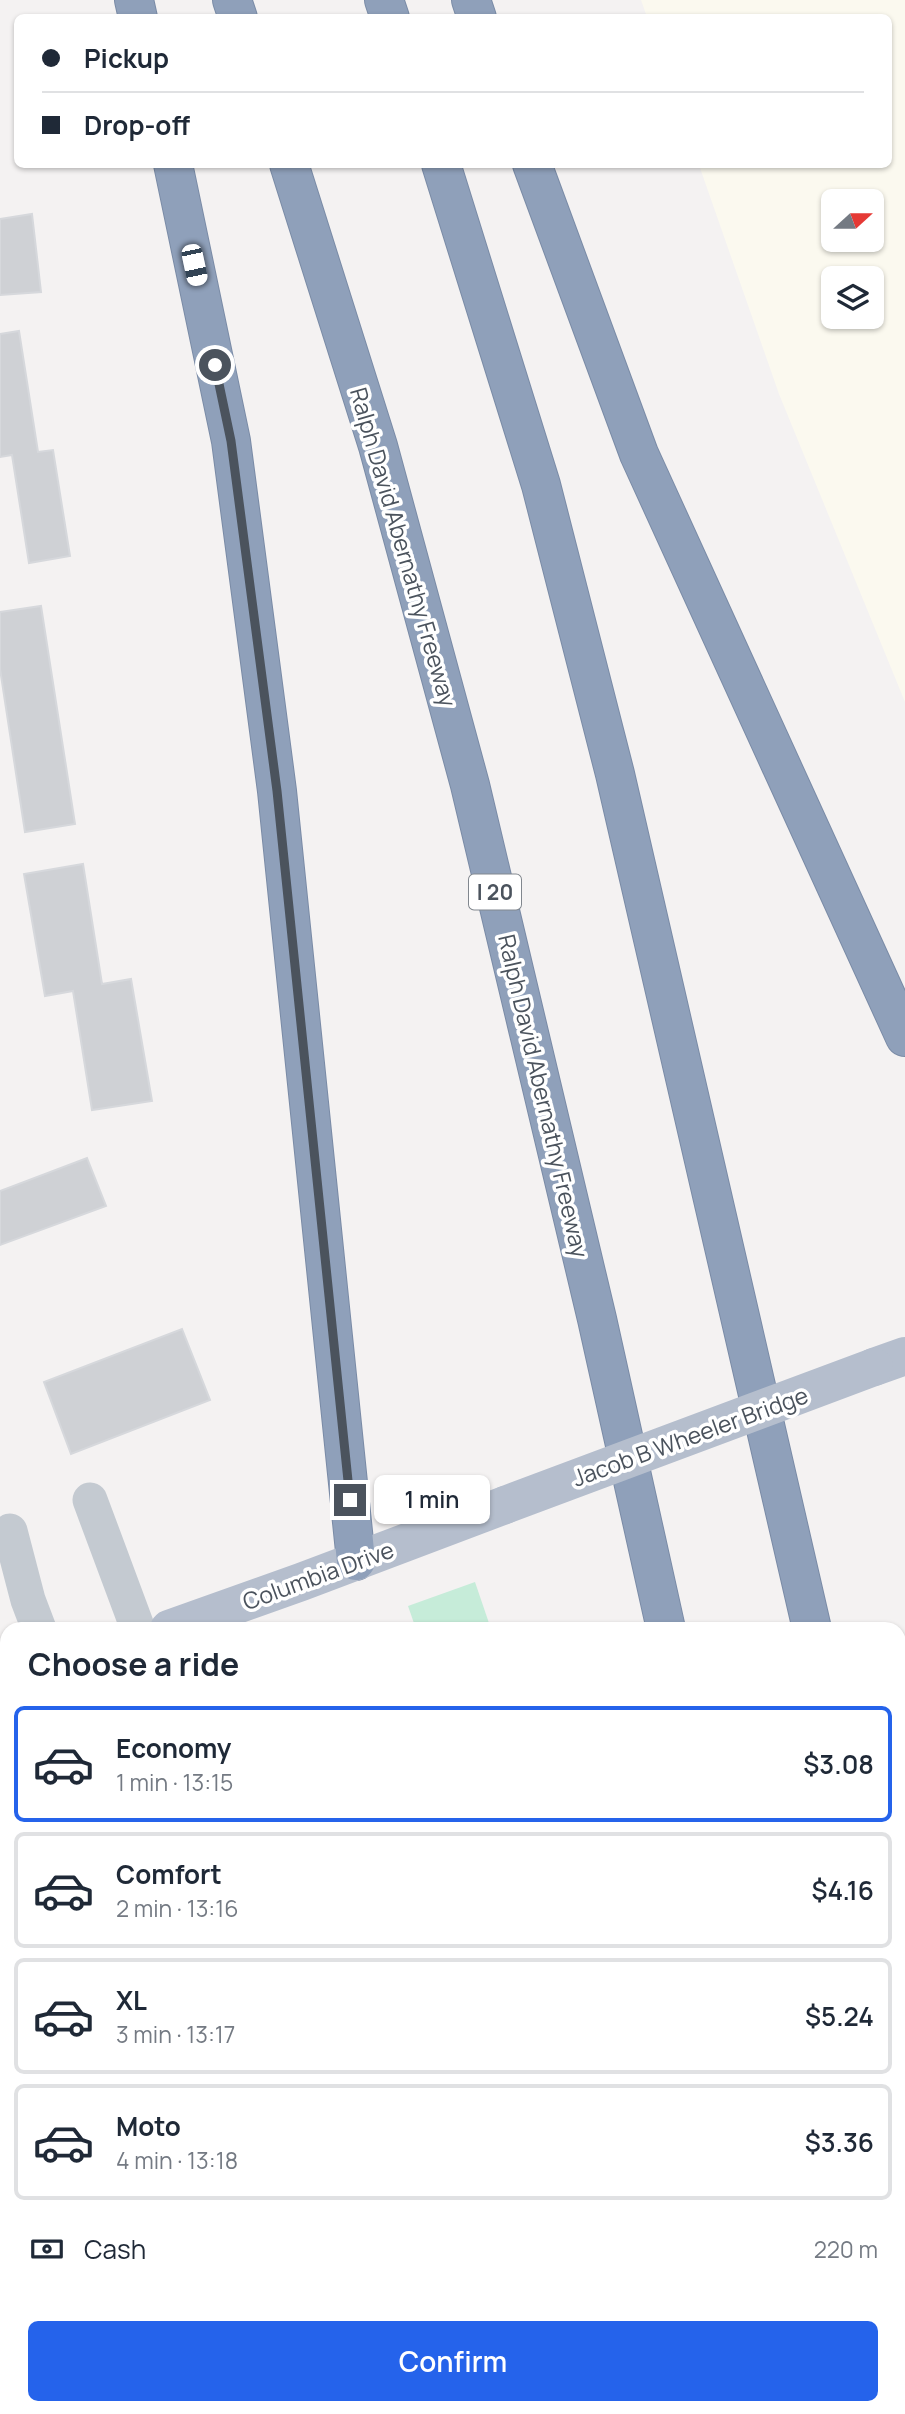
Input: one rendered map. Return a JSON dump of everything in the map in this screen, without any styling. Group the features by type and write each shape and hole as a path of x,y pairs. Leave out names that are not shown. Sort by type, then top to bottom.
{"highway":[{"path":"174,168 231,441 247,562 284,853 356,1561"},
{"name":"Ralph David Abernathy Freeway","path":"290,168 378,446 470,785 600,1332 664,1622"},
{"path":"442,168 541,485 608,748 810,1622"},
{"path":"533,168 639,454 905,1037"}],"main road":[{"name":"Jacob B Wheeler Bridge","path":"505,1505 890,1361"},
{"name":"Columbia Drive","path":"188,1622 505,1505"}],"lane":[{"path":"90,1500 135,1622"},
{"path":"10,1531 36,1622"}],"shaded area":[{"path":"641,0 905,0 905,702 779,394 700,168 892,168 892,14 646,14"}],"green space":[{"path":"475,1582 489,1622 414,1622 408,1606"}],"building":[{"path":"32,214 41,292 0,295 0,219"},
{"path":"19,331 38,452 53,450 70,556 29,563 12,455 0,457 0,334"},
{"path":"41,606 75,824 25,832 0,669 0,612"},
{"path":"83,864 102,984 131,979 152,1101 92,1110 73,991 45,996 24,874"},
{"path":"87,1158 106,1206 0,1245 0,1191"},
{"path":"182,1329 210,1400 71,1454 44,1382"}],"route":[{"path":"215,365 231,441 277,791 350,1500"}]}
